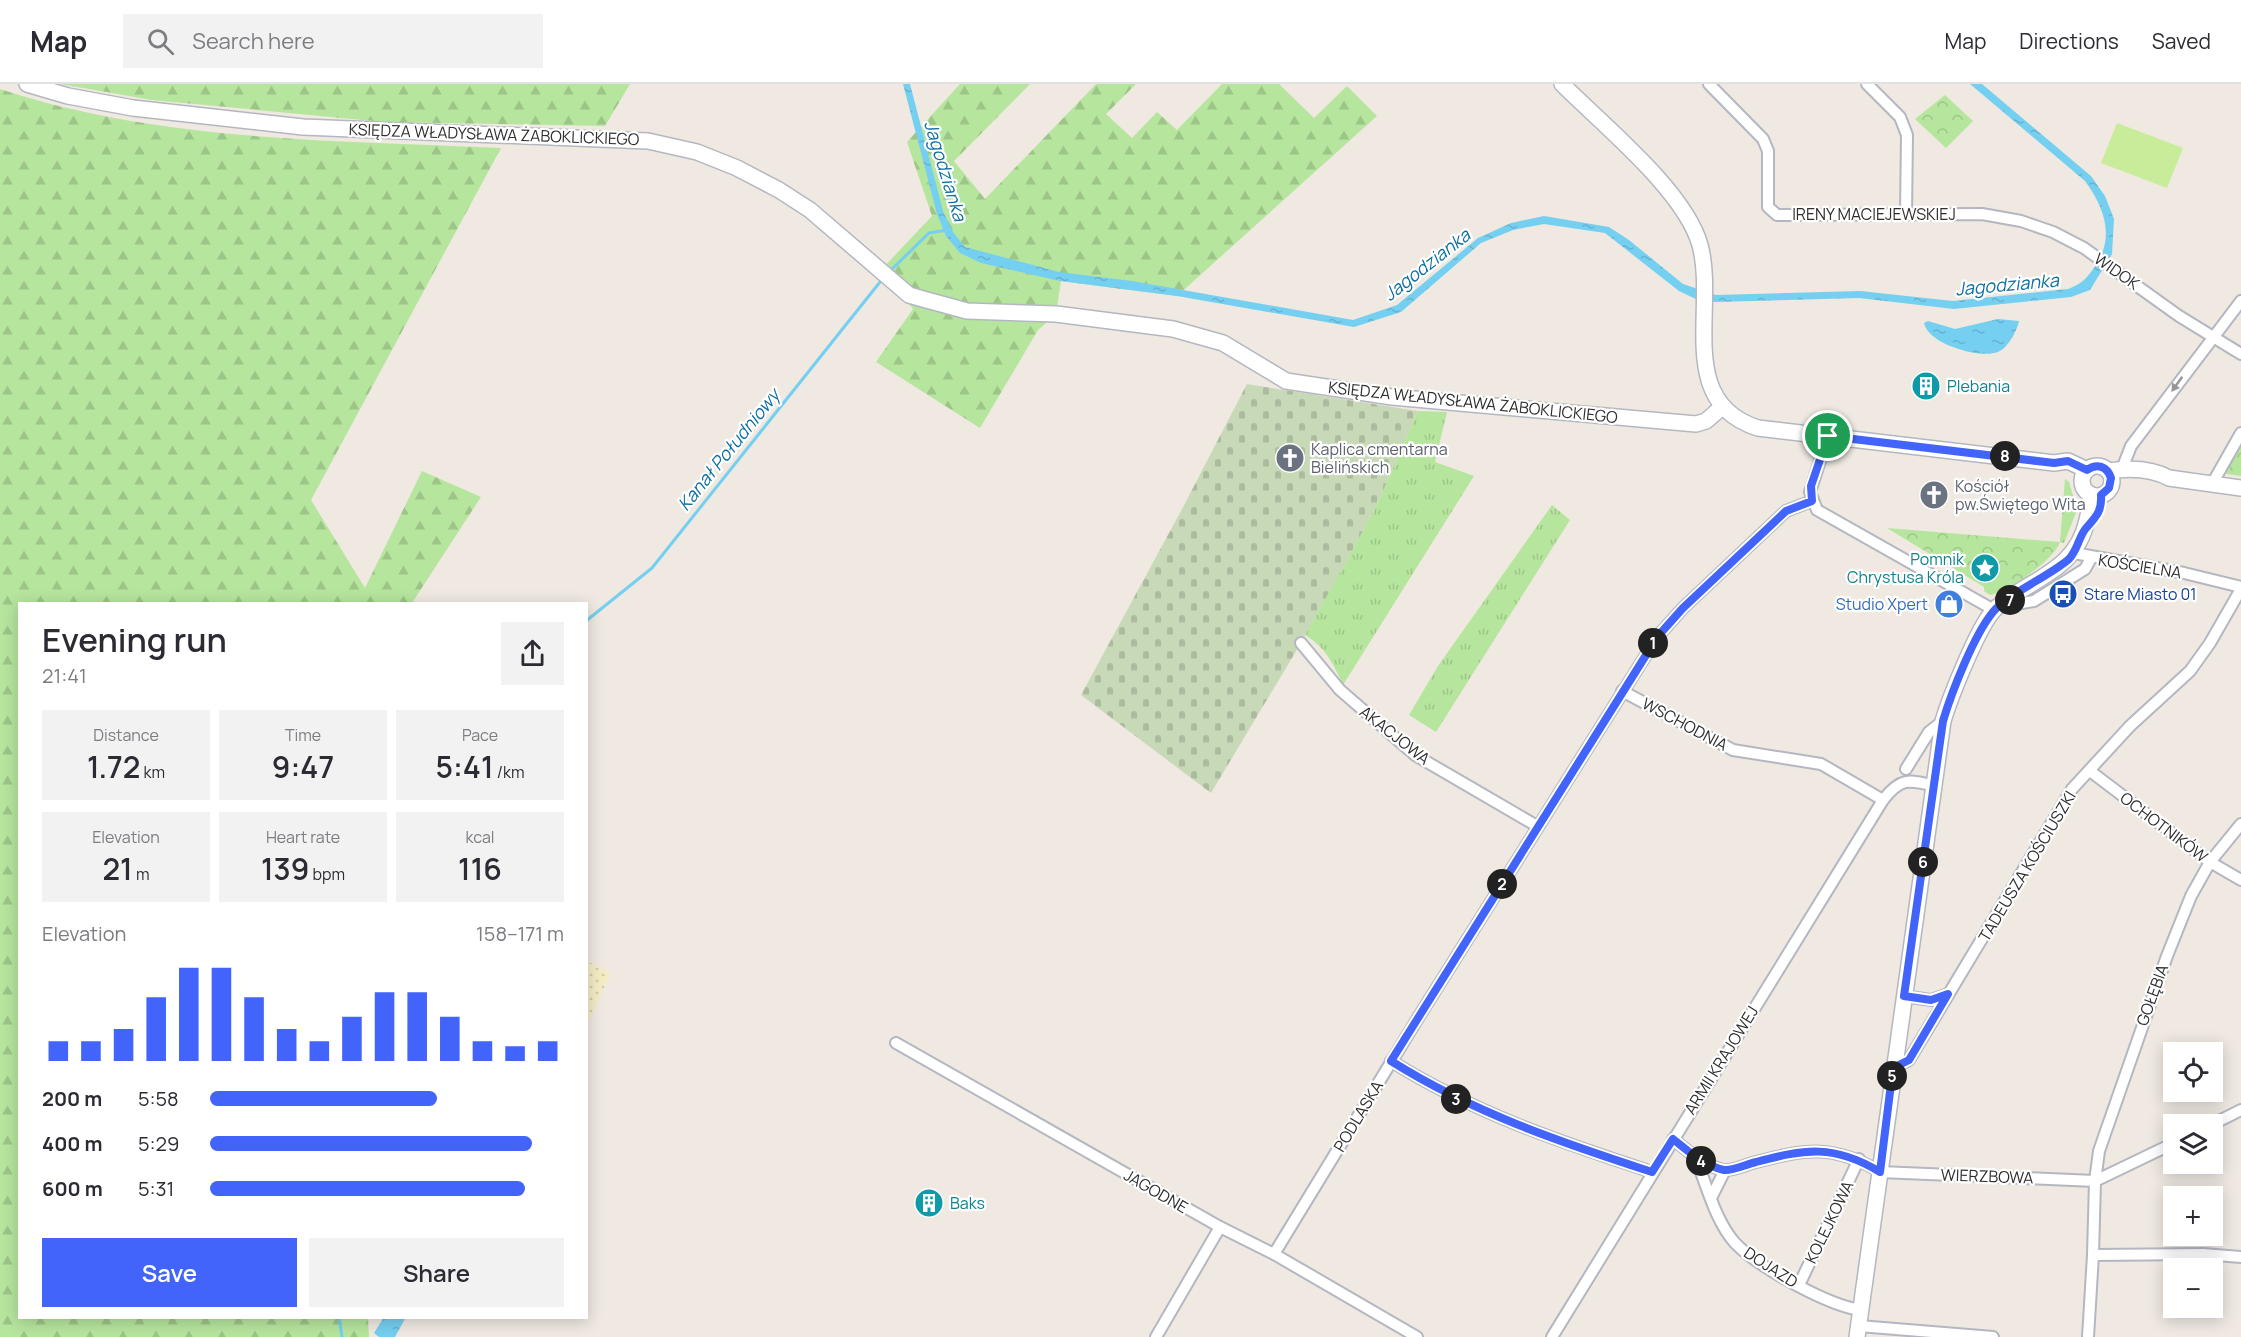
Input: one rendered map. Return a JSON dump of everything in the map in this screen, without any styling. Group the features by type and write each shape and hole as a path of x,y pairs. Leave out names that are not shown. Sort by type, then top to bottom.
{"street":[{"name":"KSIĘDZA WŁADYSŁAWA ŻABOKLICKIEGO","path":"27,84 68,96 133,108 303,127 648,141 697,152 737,168 779,190 810,210 909,295 956,308 1056,314 1173,329 1223,343 1286,381 1392,397 1696,424 1706,421 1722,408"},
{"path":"1562,84 1677,199 1697,236 1705,278 1706,372 1709,385 1722,408 1737,419 1758,428 2054,463 2068,461 2084,474"},
{"name":"IRENY MACIEJEWSKIEJ","path":"1709,84 1763,139 1768,151 1768,207 1777,215 1982,214"},
{"path":"1868,84 1900,117 1907,135 1906,214"},
{"name":"WIDOK","path":"1982,214 2021,221 2053,232 2098,258 2211,337 2241,354"},
{"path":"1859,1324 1943,721 1953,691 1996,608 2074,553 2087,527 2092,507 2106,482 2211,337 2241,301"},
{"path":"2212,484 2241,433"},
{"path":"1828,436 1811,486 1812,501 1821,513 1996,608 2034,600 2085,569 2091,558"},
{"path":"2084,474 2096,466 2106,482"},
{"path":"2084,474 2084,489 2125,478 2160,481 2169,478 2241,488"},
{"name":"PODLASKA","path":"1274,1254 1537,826 1562,791 1658,636 1683,608 1786,511 1812,501"},
{"name":"KOŚCIELNA","path":"2074,553 2091,558 2184,573 2241,588"},
{"name":"TADEUSZA KOŚCIUSZKI","path":"1893,1068 1909,1060 2072,789 2130,726 2190,671 2210,643 2241,588"},
{"name":"AKACJOWA","path":"1301,643 1340,690 1415,755 1537,826"},
{"name":"WSCHODNIA","path":"1622,691 1733,750 1821,764 1882,800"},
{"path":"1906,769 1929,732 1943,721"},
{"name":"OCHOTNIKÓW","path":"2090,771 2210,862 2241,880"},
{"name":"ARMII KRAJOWEJ","path":"1552,1337 1882,800 1894,786 1906,781 1935,786"},
{"name":"GOŁĘBIA","path":"2093,1255 2095,1181 2103,1141 2167,956 2192,896 2210,862 2241,824"},
{"path":"1904,996 1931,1000 1948,994"},
{"name":"JAGODNE","path":"896,1043 1220,1227 1274,1254 1417,1337"},
{"path":"1391,1061 1437,1090 1501,1120 1652,1172"},
{"path":"2223,1119 2241,1110"},
{"name":"DOJAZD","path":"1673,1139 1696,1159 1725,1170"},
{"path":"2095,1181 2163,1148"},
{"path":"1711,1198 1725,1170 1799,1150 1840,1154 1859,1159 1880,1172"},
{"name":"DOJAZD","path":"1696,1159 1717,1214 1735,1242 1756,1260 1844,1308 1859,1324 1993,1337"},
{"name":"KOLEJKOWA","path":"1799,1285 1859,1159"},
{"name":"WIERZBOWA","path":"1880,1172 2095,1181"},
{"path":"1156,1337 1220,1227"},
{"path":"2088,1337 2093,1255 2203,1254 2241,1257"}],"green space":[{"path":"60,84 630,84 605,126 384,122 152,100"},
{"path":"960,84 1030,84 954,161 985,199 1096,84 1136,84 1106,114 1132,138 1157,112 1177,130 1222,84 1279,84 1314,118 1347,86 1377,116 1177,296 1061,281 1056,314 1038,330 980,428 876,362 913,309 881,270 932,216 907,142"},
{"path":"0,89 61,106 185,129 311,140 501,148 311,500 365,588 422,471 481,497 413,602 18,602 18,1319 368,1319 369,1337 0,1337"},
{"path":"1945,95 1973,121 1946,148 1915,119"},
{"path":"2117,123 2183,148 2167,188 2101,163"},
{"path":"1247,384 1418,411 1376,507 1301,643 1211,793 1081,695"},
{"path":"1418,411 1447,412 1435,462 1474,476 1343,685 1328,657 1305,635 1376,507"},
{"path":"2241,447 2241,476 2227,474 2226,470"},
{"path":"2065,479 2069,482 2077,510 2064,543 2060,542"},
{"path":"1552,505 1570,520 1436,732 1409,715 1438,666"},
{"path":"1887,528 2060,542 2049,557 2030,574 2008,588 1990,595 1984,591 1984,587"}],"sand":[{"path":"588,962 611,973 588,1021"}],"water":[{"path":"903,84 910,84 943,211 953,232 965,247 1059,272 1132,281 1353,320 1397,305 1478,238 1511,223 1544,216 1609,227 1629,240 1683,284 1716,295 1860,291 1953,301 2068,289 2077,285 2096,265 2105,243 2105,222 2092,191 2085,181 1970,84 1982,84 2091,176 2105,196 2114,219 2112,254 2090,290 2071,297 1954,309 1859,298 1716,302 1700,301 1679,291 1605,233 1544,224 1513,230 1481,243 1401,312 1354,327 1177,296 1060,281 981,263 960,253 946,236 937,214"},
{"path":"1998,319 2019,321 2009,343 1998,352 1990,354 1967,351 1944,343 1928,331 1924,323 1928,321 1955,329"},
{"path":"383,1319 405,1319 395,1337 379,1337 374,1333"}],"waterway":[{"name":"Kanał Południowy","path":"891,270 929,233 947,230"},
{"name":"Kanał Południowy","path":"588,619 652,568 880,282"},
{"name":"Kanał Południowy","path":"339,1319 342,1337"}],"place":[{"name":"Plebania","path":"1926,386"},
{"name":"Kaplica cmentarna Bielińskich","path":"1290,458"},
{"name":"Kościół pw.Świętego Wita","path":"1934,495"},
{"name":"Pomnik Chrystusa Króla","path":"1985,568"},
{"name":"Stare Miasto 01","path":"2063,594"},
{"name":"Studio Xpert","path":"1949,604"},
{"name":"Baks","path":"929,1203"}],"route":[{"path":"1828,436 2054,463 2063,460 2075,463 2087,470 2093,466 2103,467 2111,478 2109,488 2101,495 2101,509 2093,523 2087,527 2074,553 1994,610 1953,691 1943,721 1904,996 1931,1000 1948,994 1909,1060 1893,1068 1880,1172 1859,1159 1840,1154 1799,1150 1725,1170 1696,1159 1673,1139 1652,1172 1501,1120 1437,1090 1391,1061 1658,636 1683,608 1786,511 1804,502 1812,501 1811,486 1828,436"}],"water label":[{"name":"Jagodzianka","path":"945,171"},
{"name":"Jagodzianka","path":"1427,265"},
{"name":"Jagodzianka","path":"2007,285"}]}
